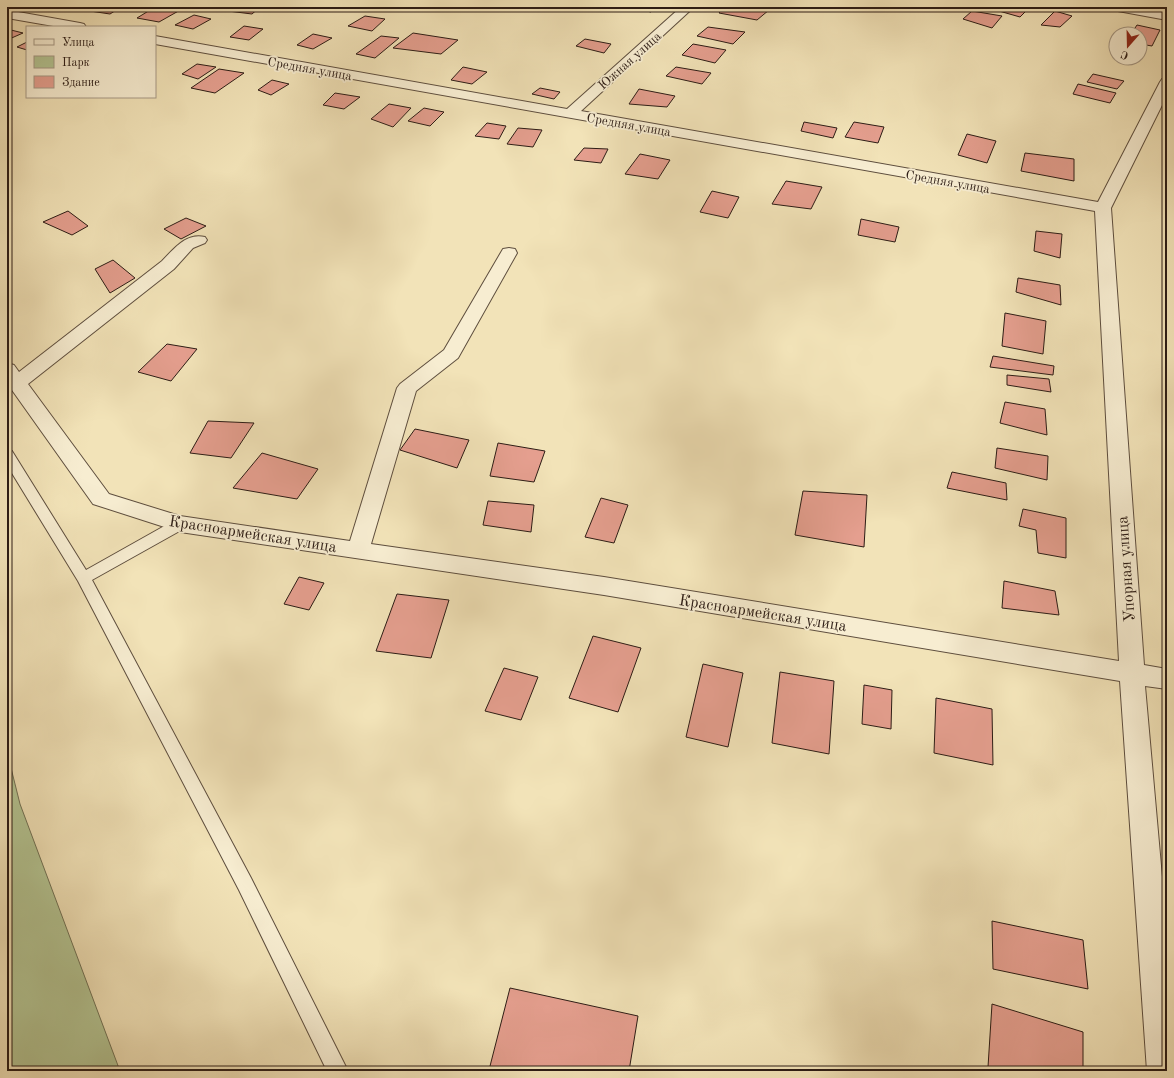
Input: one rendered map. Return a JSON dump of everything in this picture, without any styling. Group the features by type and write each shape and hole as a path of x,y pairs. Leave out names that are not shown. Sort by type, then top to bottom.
{"street":[{"name":"Южная улица","path":"570,114 688,7"},
{"path":"1118,7 1167,16"},
{"path":"7,14 74,26"},
{"name":"Средняя улица","path":"156,40 1103,208"},
{"path":"1103,208 1167,82"},
{"name":"Упорная улица","path":"1103,208 1132,672 1163,1071"},
{"name":"Красноармейская улица","path":"199,240 187,245 168,265 12,376 101,499 180,524 612,587 1167,679"},
{"name":"Красноармейская улица","path":"358,550 407,388 451,354 509,252"}],"lane":[{"path":"7,454 84,578 245,884 338,1071"},
{"path":"84,578 180,524"}],"green space":[{"path":"7,752 20,804 120,1071 7,1071"}],"building":[{"path":"98,7 121,7 110,14 90,11"},
{"path":"155,7 174,7 182,9 159,22 137,18"},
{"path":"235,7 260,7 252,14 228,11"},
{"path":"628,7 656,7 651,12"},
{"path":"724,7 755,7 769,10 757,20 719,13"},
{"path":"1003,7 1030,7 1020,17 999,11"},
{"path":"972,11 1002,16 992,28 963,19"},
{"path":"1055,11 1072,16 1060,27 1041,25"},
{"path":"194,15 211,19 193,29 175,25"},
{"path":"365,16 385,19 372,31 348,26"},
{"path":"244,26 263,29 249,40 230,37"},
{"path":"708,27 745,32 733,44 697,36"},
{"path":"1148,27 1160,30 1152,46 1148,45"},
{"path":"11,30 23,33 7,40 7,31"},
{"path":"413,33 458,40 441,54 393,48"},
{"path":"313,34 332,38 313,49 297,45"},
{"path":"381,36 399,38 375,58 356,54"},
{"path":"585,39 611,44 604,53 576,46"},
{"path":"26,42 26,50 17,47"},
{"path":"693,44 726,50 715,63 682,55"},
{"path":"197,64 216,67 198,79 182,74"},
{"path":"463,67 487,72 472,84 451,80"},
{"path":"676,67 711,73 702,84 666,76"},
{"path":"219,69 244,73 215,93 191,88"},
{"path":"1093,74 1124,81 1117,89 1087,82"},
{"path":"272,80 289,84 271,95 258,90"},
{"path":"1078,84 1116,93 1110,103 1073,94"},
{"path":"540,88 560,92 554,99 532,94"},
{"path":"639,89 675,96 667,107 629,104"},
{"path":"335,93 360,97 344,109 323,105"},
{"path":"389,104 411,108 393,127 371,119"},
{"path":"424,108 444,112 430,126 408,121"},
{"path":"804,122 837,128 833,138 801,131"},
{"path":"854,122 884,127 878,143 845,137"},
{"path":"487,123 506,126 499,139 475,136"},
{"path":"518,128 542,130 533,147 507,144"},
{"path":"967,134 996,141 987,163 958,155"},
{"path":"584,148 608,149 601,163 574,160"},
{"path":"1025,153 1074,159 1074,181 1021,171"},
{"path":"640,154 670,160 658,179 625,174"},
{"path":"786,181 822,187 811,209 772,204"},
{"path":"712,191 739,197 728,218 700,212"},
{"path":"68,211 88,226 72,235 43,222"},
{"path":"186,218 206,226 181,239 164,229"},
{"path":"861,219 899,227 895,242 858,235"},
{"path":"1036,231 1062,234 1060,258 1034,251"},
{"path":"113,260 135,278 110,293 95,269"},
{"path":"1018,278 1060,285 1061,305 1016,292"},
{"path":"1005,313 1046,321 1043,354 1002,346"},
{"path":"167,344 197,349 171,381 138,372"},
{"path":"993,356 1054,366 1053,375 990,367"},
{"path":"1007,375 1049,379 1051,392 1007,385"},
{"path":"1005,402 1045,409 1047,435 1000,423"},
{"path":"208,421 254,423 231,458 190,453"},
{"path":"415,429 469,440 457,468 400,450"},
{"path":"498,443 545,451 534,482 490,476"},
{"path":"997,448 1048,456 1047,480 995,468"},
{"path":"262,453 318,469 297,499 233,488"},
{"path":"952,472 1006,483 1007,500 947,488"},
{"path":"803,491 867,495 864,547 795,535"},
{"path":"601,498 628,505 614,543 585,537"},
{"path":"488,501 534,505 531,532 483,525"},
{"path":"1023,509 1066,518 1066,558 1038,553 1036,530 1019,526"},
{"path":"299,577 324,583 309,610 284,604"},
{"path":"1004,581 1055,591 1059,615 1002,608"},
{"path":"397,594 449,600 431,658 376,651"},
{"path":"593,636 641,648 618,712 569,698"},
{"path":"703,664 743,673 728,747 686,737"},
{"path":"504,668 538,677 521,720 485,711"},
{"path":"780,672 834,681 829,754 772,743"},
{"path":"864,685 892,690 891,729 862,724"},
{"path":"936,698 992,709 993,765 934,753"},
{"path":"992,921 1083,940 1088,989 993,969"},
{"path":"510,988 638,1016 629,1071 489,1070"},
{"path":"992,1004 1083,1032 1083,1071 999,1071 988,1067"}]}
